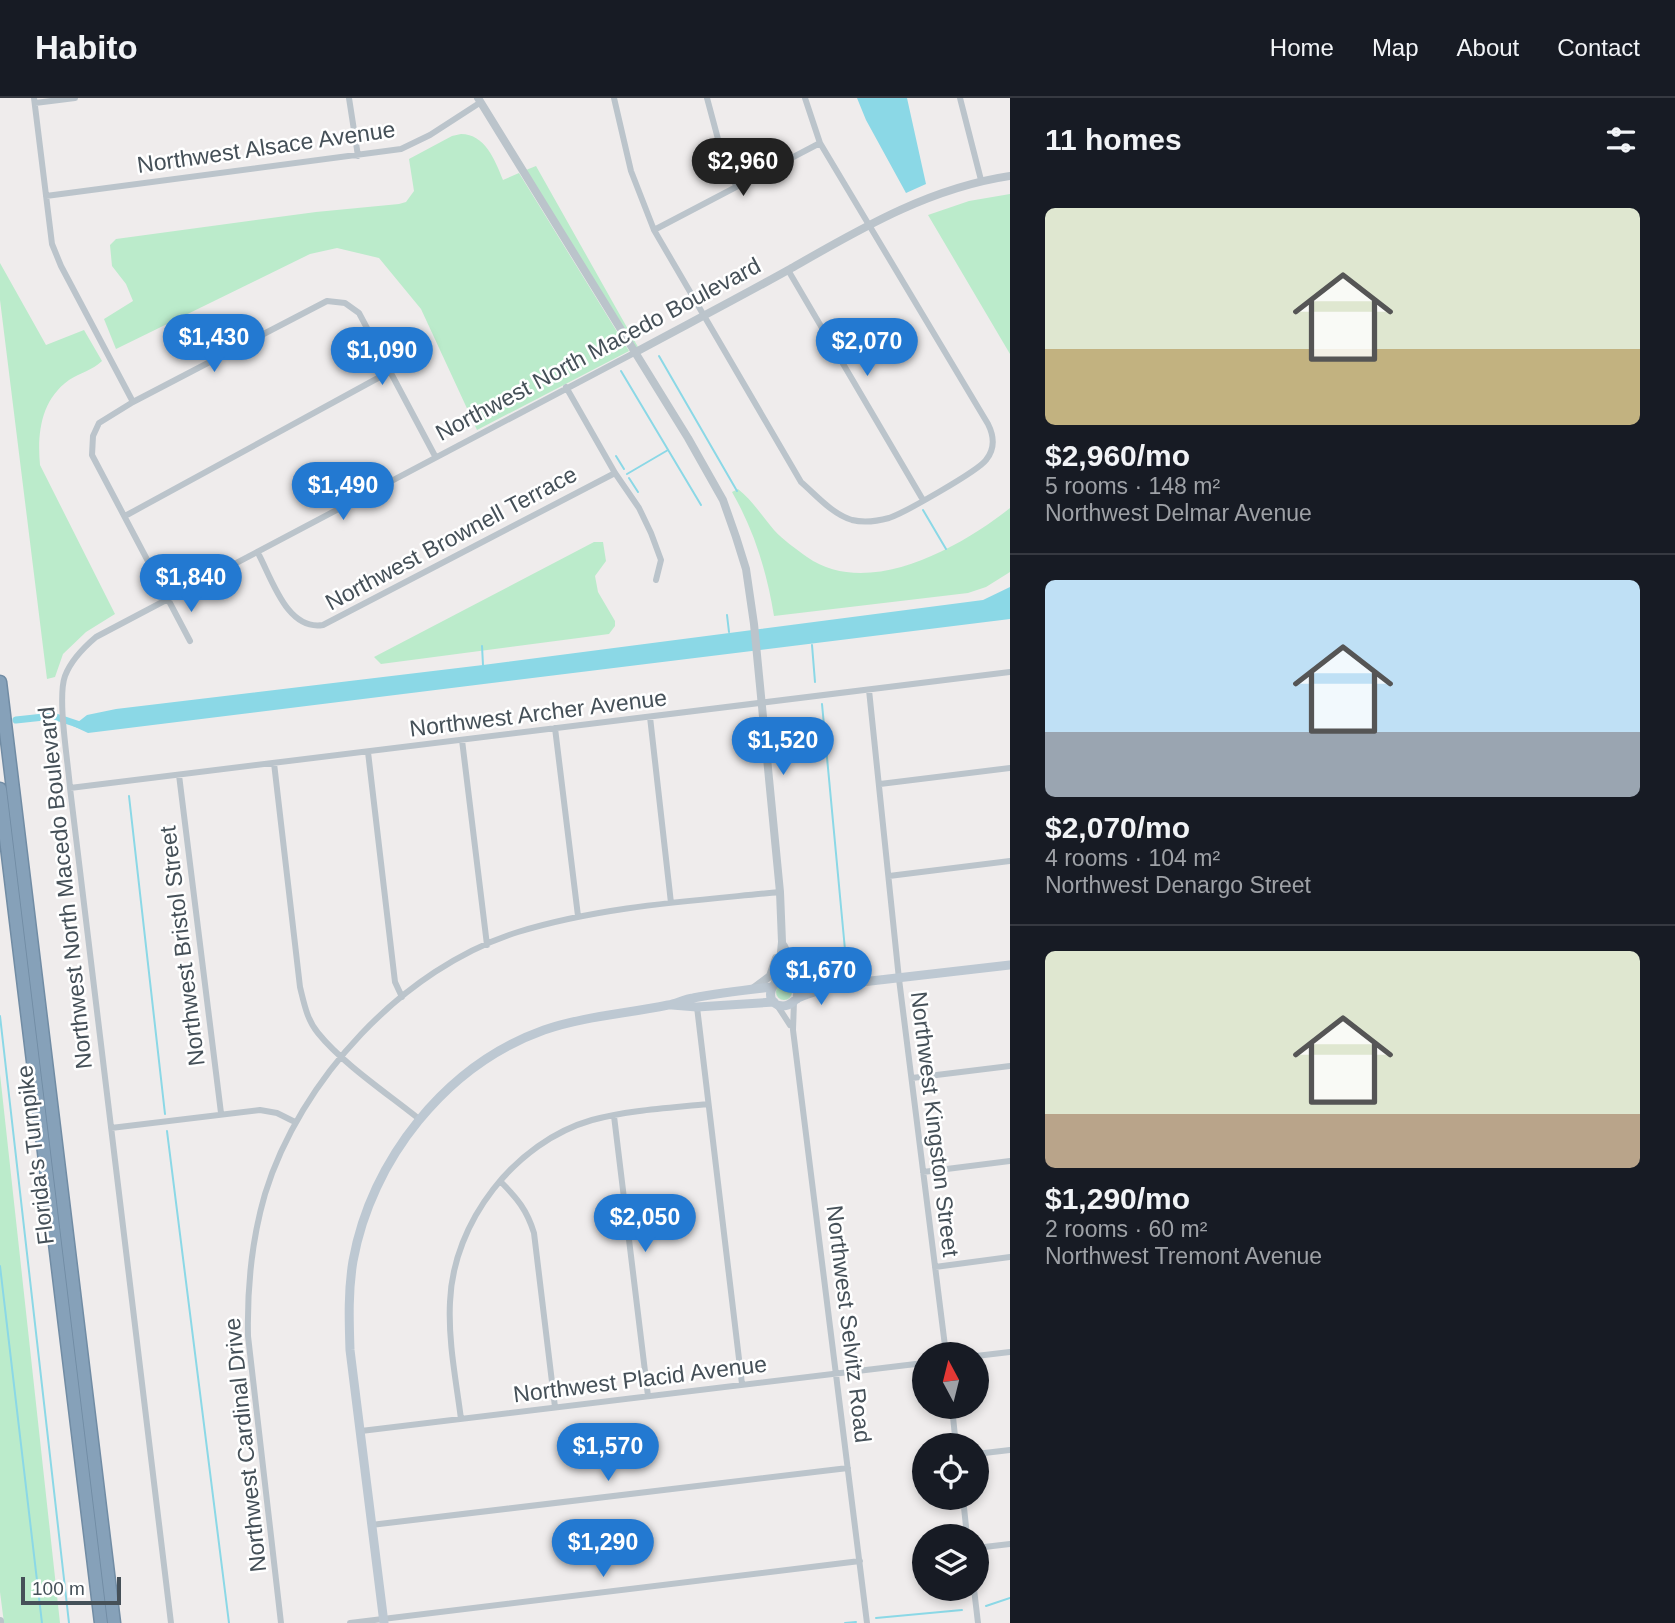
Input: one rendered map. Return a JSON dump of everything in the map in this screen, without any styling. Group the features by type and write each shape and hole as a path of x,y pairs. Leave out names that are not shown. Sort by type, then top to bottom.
{"highway":[{"name":"Florida's Turnpike","path":"0,682 114,1623"},
{"name":"Florida's Turnpike","path":"0,789 100,1623"}],"main road":[{"path":"383,1621 350,1350 348,1312 353,1259 370,1201 390,1161 419,1119 465,1075 490,1057 541,1031 605,1014 754,989 773,984 782,978 836,985 1010,965"},
{"path":"796,1000 797,982"},
{"path":"773,984 771,995 776,1003"},
{"path":"671,1005 697,1007 776,1003 784,1006 836,985"}],"street":[{"path":"75,98 35,101 52,244 61,267 133,402"},
{"path":"349,98 358,156"},
{"path":"614,98 631,171 654,230 801,482 836,513 851,520 874,521 895,516 983,463 992,449 993,435 820,143 805,98"},
{"path":"707,98 718,139 736,186"},
{"path":"960,98 981,180"},
{"path":"480,100 723,500 746,569 754,624 780,892 783,945 779,973 773,984"},
{"name":"Northwest Alsace Avenue","path":"46,196 401,149 430,135 480,100"},
{"path":"654,230 820,143"},
{"name":"Northwest North Macedo Boulevard","path":"171,1623 70,788 62,704 64,678 80,651 96,638 705,315 869,224 921,199 981,180 1010,176"},
{"path":"788,270 923,500"},
{"path":"190,641 92,455 93,436 99,423 133,402 327,301 345,303 359,313 435,456"},
{"path":"125,516 389,372"},
{"path":"566,387 639,508 658,547 661,560 656,580"},
{"name":"Northwest Brownell Terrace","path":"258,553 291,614 308,625 323,625 615,472"},
{"name":"Northwest Archer Avenue","path":"70,788 1010,672"},
{"name":"Northwest Kingston Street","path":"869,690 899,979 944,1342"},
{"path":"650,717 671,903"},
{"path":"555,728 578,916"},
{"path":"462,740 486,945"},
{"path":"368,752 395,982 402,997"},
{"path":"274,763 300,987 307,1014 317,1032 340,1055 419,1119"},
{"path":"880,784 1010,768"},
{"name":"Northwest Bristol Street","path":"179,775 220,1113"},
{"path":"889,876 1010,861"},
{"name":"Northwest Cardinal Drive","path":"281,1623 248,1336 247,1306 265,1194 296,1122 340,1055 371,1024 428,978 486,945 515,933 578,916 780,892"},
{"path":"783,945 797,982"},
{"path":"754,989 770,976 783,945"},
{"name":"Northwest Selvitz Road","path":"796,1000 793,1030 867,1623"},
{"name":"Northwest Selvitz Road","path":"776,1003 793,1030"},
{"path":"697,1007 742,1384"},
{"path":"912,1078 1010,1066"},
{"path":"461,1419 450,1332 450,1300 456,1263 471,1224 485,1200 530,1151 572,1128 614,1116 708,1104"},
{"path":"111,1128 260,1110 277,1113 296,1122"},
{"path":"614,1116 648,1396"},
{"path":"923,1172 1010,1161"},
{"path":"500,1181 520,1201 528,1214 534,1233 555,1407"},
{"path":"934,1267 1010,1257"},
{"path":"989,1354 1010,1352"},
{"name":"Northwest Placid Avenue","path":"361,1431 912,1364"},
{"path":"989,1452 1010,1450"},
{"path":"372,1525 848,1468"},
{"path":"989,1546 1010,1544"},
{"path":"350,1623 860,1562"},
{"path":"975,1601 978,1623"}],"green space":[{"path":"461,134 477,138 483,143 493,157 503,180 519,173 629,351 477,430 421,309 379,258 337,248 310,254 116,349 104,319 133,301 126,284 112,266 110,245 116,239 406,202 414,191 409,159"},
{"path":"536,166 638,347 635,348 526,170"},
{"path":"1010,194 1010,354 928,215 969,201"},
{"path":"0,263 46,345 84,330 102,361 69,380 52,397 40,429 39,453 40,465 115,614 86,632 63,654 55,677 47,679 0,300"},
{"path":"738,489 778,534 807,557 831,569 858,573 885,571 940,552 1010,508 1010,572 986,587 968,593 774,616 759,552 732,492"},
{"path":"594,542 603,542 606,561 595,576 598,592 615,621 609,634 381,664 374,657"},
{"path":"784,984 790,986 790,998 784,1000 778,998 776,992 778,986"},
{"path":"0,1074 60,1623 4,1623 0,1592"}],"water":[{"path":"857,98 907,98 926,184 906,193"},
{"path":"1010,587 1010,619 88,733 73,726 87,715 116,709 483,665 983,600"}],"waterway":[{"path":"659,356 737,491"},
{"path":"621,371 701,505"},
{"path":"627,474 668,450"},
{"path":"616,456 624,469"},
{"path":"629,478 638,492"},
{"path":"923,510 946,549"},
{"path":"727,615 729,632"},
{"path":"812,645 815,682"},
{"path":"482,646 483,665"},
{"path":"822,704 847,971"},
{"path":"16,720 53,716 83,726"},
{"path":"129,796 165,1114"},
{"path":"0,1016 69,1623"},
{"path":"167,1131 229,1623"},
{"path":"0,1266 42,1623"},
{"path":"986,1606 1010,1598"},
{"path":"876,1618 962,1610"},
{"path":"845,1623 856,1622"}]}
